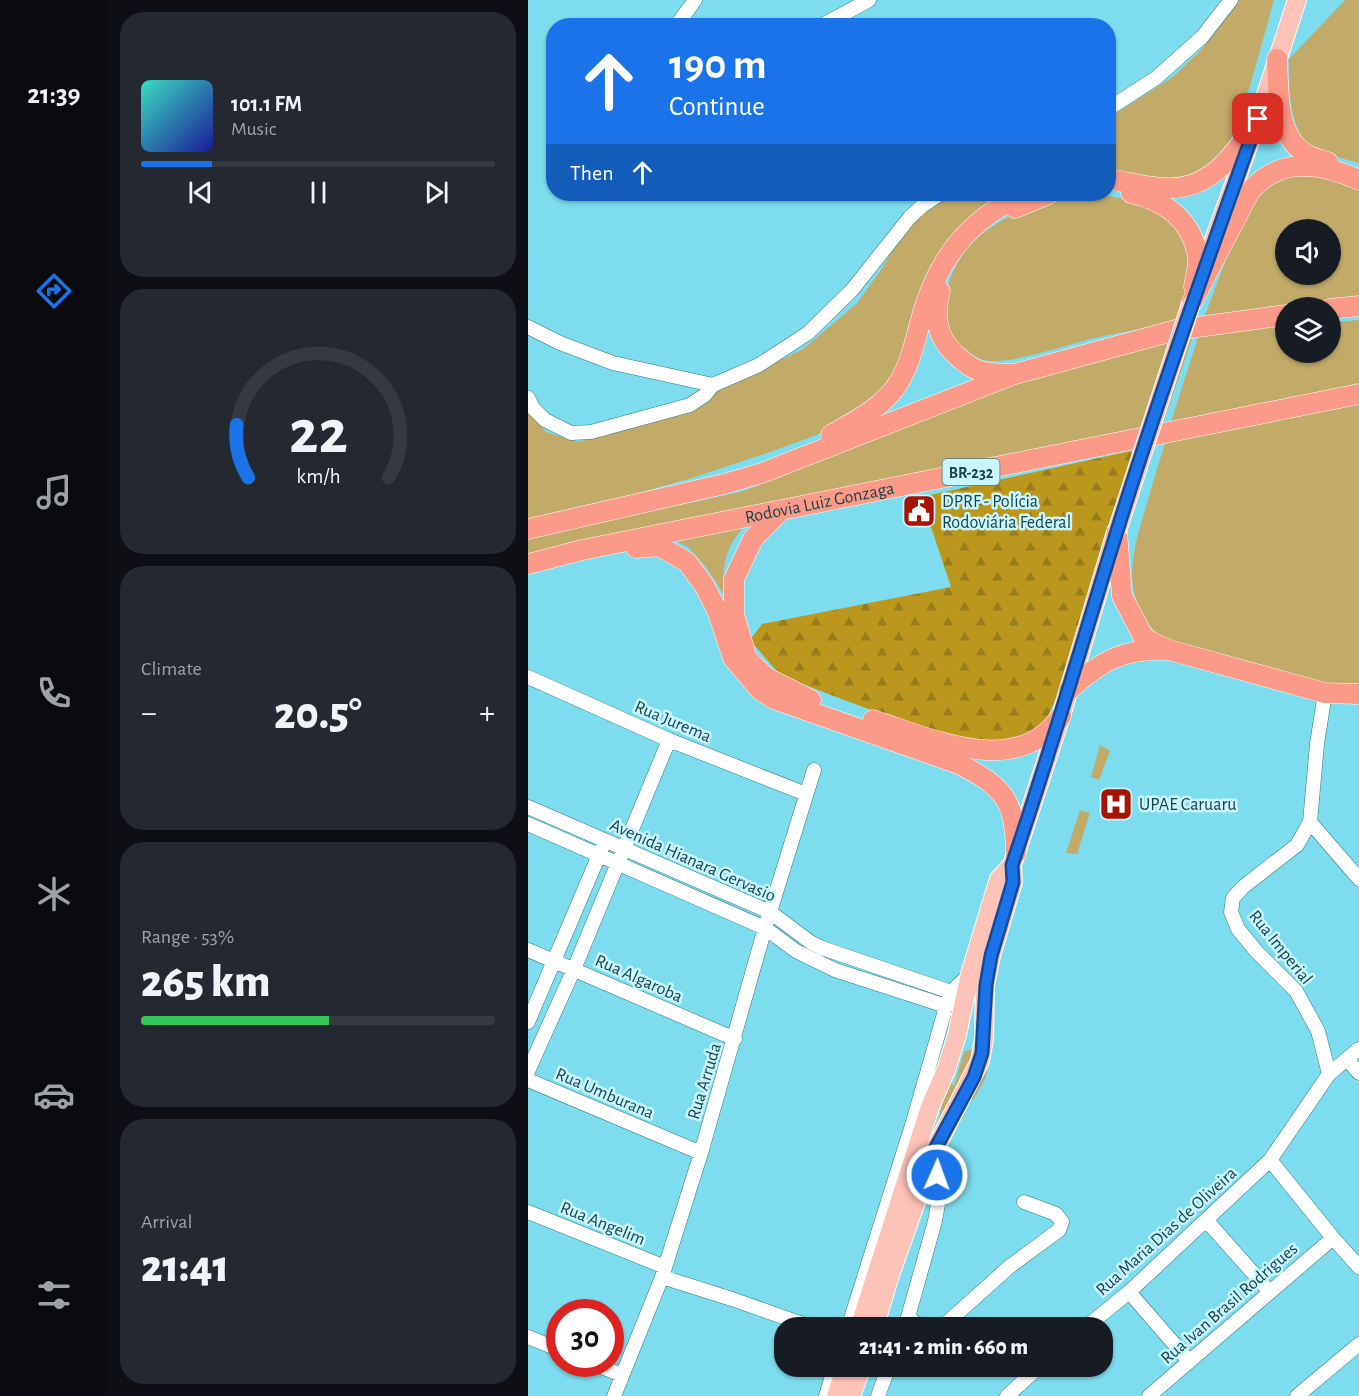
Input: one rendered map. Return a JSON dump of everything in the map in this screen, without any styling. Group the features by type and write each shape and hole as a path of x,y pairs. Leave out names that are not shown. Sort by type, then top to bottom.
{"highway":[{"path":"1277,58 1280,105 1290,138 1307,155 1359,172"},
{"path":"1116,180 1166,188 1191,186 1227,164 1258,119"},
{"path":"1191,304 1251,191 1258,182 1277,169 1288,166 1321,167 1359,180"},
{"path":"1116,190 1155,200 1172,209 1188,228 1198,259 1191,304"},
{"path":"762,473 852,423 880,404 898,384 908,362 927,300 940,269 951,252 962,236 981,219 1013,201"},
{"path":"1015,374 982,372 969,367 948,347 940,334 936,310 942,282 965,243 994,219 1031,201"},
{"path":"1341,308 1359,306"},
{"path":"528,529 724,484 762,473 1015,374 1176,330 1275,316"},
{"name":"Rodovia Luiz Gonzaga","path":"528,564 582,550 1359,394"},
{"path":"781,510 753,539 734,579 734,614 747,659 767,678 814,701 960,748 990,752 1017,747 1035,739 1054,726 1061,716"},
{"path":"1117,531 1122,596 1143,636 1151,642 1169,650 1325,693 1357,697"},
{"path":"582,550 659,546 687,562 704,585 717,610 733,658 760,690 774,699 959,764 982,775 999,789 1007,801 1016,828 1014,859"},
{"path":"1069,690 1092,669 1106,660 1147,649 1169,650"}],"main road":[{"path":"877,1317 934,1151 980,1061 984,1040 986,985 991,956 1013,882 1014,859 1191,304 1258,119 1297,0"},
{"path":"863,1317 930,1107 946,1070 957,1035 958,995 970,974 999,879 1014,859"},
{"path":"957,1035 971,1030 978,1032 984,1040"},
{"path":"946,1070 949,1081 954,1086 961,1087 969,1084"},
{"path":"836,1396 842,1377"},
{"path":"851,1396 858,1377"}],"street":[{"path":"682,18 695,0"},
{"path":"836,18 870,0"},
{"path":"1116,104 1156,78 1202,37 1231,0"},
{"path":"528,398 533,408 550,424 572,433 580,433 690,405 705,395 713,385 759,365 808,333 852,290 910,217 930,201"},
{"path":"528,327 560,343 613,363 713,385"},
{"name":"Rua Jurema","path":"528,677 669,741 806,794"},
{"name":"Rua Imperial","path":"1325,693 1310,822 1297,845 1233,898 1231,912 1238,929 1256,951 1296,991 1318,1031 1329,1074"},
{"path":"528,1071 574,969 669,741"},
{"name":"Rua Arruda","path":"624,1370 664,1272 814,770"},
{"name":"Avenida Hianara Gervasio","path":"528,807 770,912 810,942 822,948 958,995"},
{"path":"1310,822 1359,879"},
{"name":"Avenida Hianara Gervasio","path":"528,824 765,928 796,951 835,970 946,1006"},
{"path":"528,1022 605,841"},
{"name":"Rua Algaroba","path":"528,950 735,1039"},
{"path":"851,1317 913,1122 946,1006 958,995"},
{"name":"Rua Maria Dias de Oliveira","path":"1098,1317 1270,1160 1329,1074 1359,1049"},
{"path":"1347,1059 1359,1073"},
{"name":"Rua Umburana","path":"528,1080 701,1153"},
{"path":"909,1317 935,1221 939,1198 934,1151"},
{"path":"1270,1160 1359,1267"},
{"path":"952,1317 1009,1266 1059,1230 1062,1222 1056,1214 1024,1202"},
{"name":"Rua Angelim","path":"528,1212 664,1272 783,1317"},
{"path":"1206,1220 1270,1292"},
{"name":"Rua Ivan Brasil Rodrigues","path":"1149,1396 1333,1238"},
{"path":"1128,1292 1189,1361"},
{"path":"528,1337 546,1344"},
{"path":"1297,1396 1359,1344"},
{"name":"Rua Arruda","path":"614,1396 621,1377"},
{"path":"826,1396 832,1377"},
{"path":"878,1396 886,1377"},
{"path":"1007,1396 1028,1377"}],"shaded area":[{"path":"1236,0 1274,0 1250,86 1226,152 1194,181 1116,175 1116,113 1174,76 1202,49"},
{"path":"1345,0 1359,0 1359,163 1311,147 1303,139 1298,129 1291,106 1289,59"},
{"path":"1278,172 1359,181 1359,302 1341,304 1341,297 1275,297 1275,310 1202,323 1243,214"},
{"path":"1116,197 1171,215 1193,259 1176,322 1095,338 1007,360 984,360 960,346 947,330 944,313 947,289 962,255 977,238 989,229 1015,213 1043,202 1116,201"},
{"path":"941,201 1000,201 961,228 894,379 874,402 822,433 770,452 692,478 585,508 528,519 528,409 546,432 578,442 669,414 803,349 857,303 883,267 898,238 919,217"},
{"path":"1359,320 1359,383 1169,428 1201,328 1275,324 1275,363 1341,363 1341,321"},
{"path":"1195,330 1161,429 528,557 528,538 744,491 1046,371"},
{"path":"1359,402 1359,689 1325,689 1164,641 1149,625 1140,609 1134,593 1132,576 1136,541 1167,437"},
{"path":"748,521 727,554 723,593 706,567 688,547 666,536"},
{"path":"1100,745 1110,751 1099,780 1091,777"},
{"path":"1080,810 1090,813 1077,854 1066,853"},
{"path":"978,1047 989,1056 986,1077 974,1099 967,1102 965,1114 919,1194 937,1138 946,1070 949,1081 954,1086 964,1052"}],"green space":[{"path":"1135,450 1058,695 1046,720 1035,730 1012,744 958,743 781,676 750,640 762,624 951,587 921,497"}],"place":[{"name":"DPRF - Polícia Rodoviária Federal","path":"919,511"},
{"name":"UPAE Caruaru","path":"1116,804"}],"route":[{"path":"937,1175 934,1151 974,1077 982,1053 986,985 991,956 1013,882 1012,865 1191,304 1258,119"}]}
